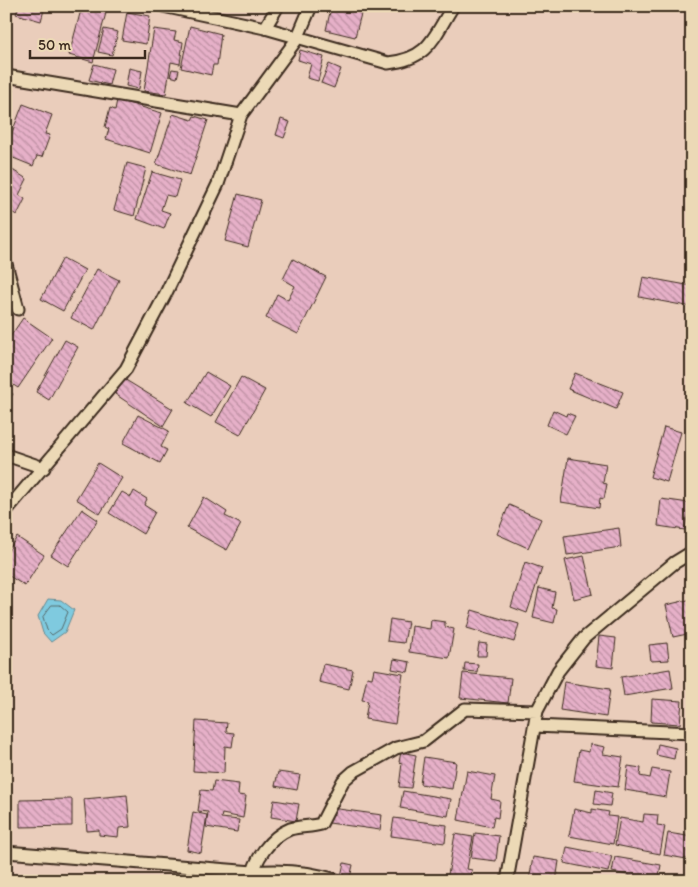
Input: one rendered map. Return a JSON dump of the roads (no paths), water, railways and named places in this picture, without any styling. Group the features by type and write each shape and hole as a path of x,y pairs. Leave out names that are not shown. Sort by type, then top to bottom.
{"street":[{"path":"163,6 265,28 297,39 388,63 407,62 426,50 453,6"},
{"path":"265,28 278,6"},
{"path":"6,511 126,369 166,293 218,184 241,116 297,39 311,6"},
{"path":"6,76 241,116"},
{"path":"6,264 18,309"},
{"path":"6,455 44,468"},
{"path":"508,881 537,711 558,671 584,638 674,563 692,552"},
{"path":"252,876 270,844 282,835 289,830 322,824 343,781 376,757 396,748 424,741 464,709 537,711"},
{"path":"535,726 692,733"},
{"path":"6,852 252,876 277,869 302,871 340,881"}],"water":[{"path":"48,599 61,600 74,610 65,632 51,642 43,633 38,616"}]}
